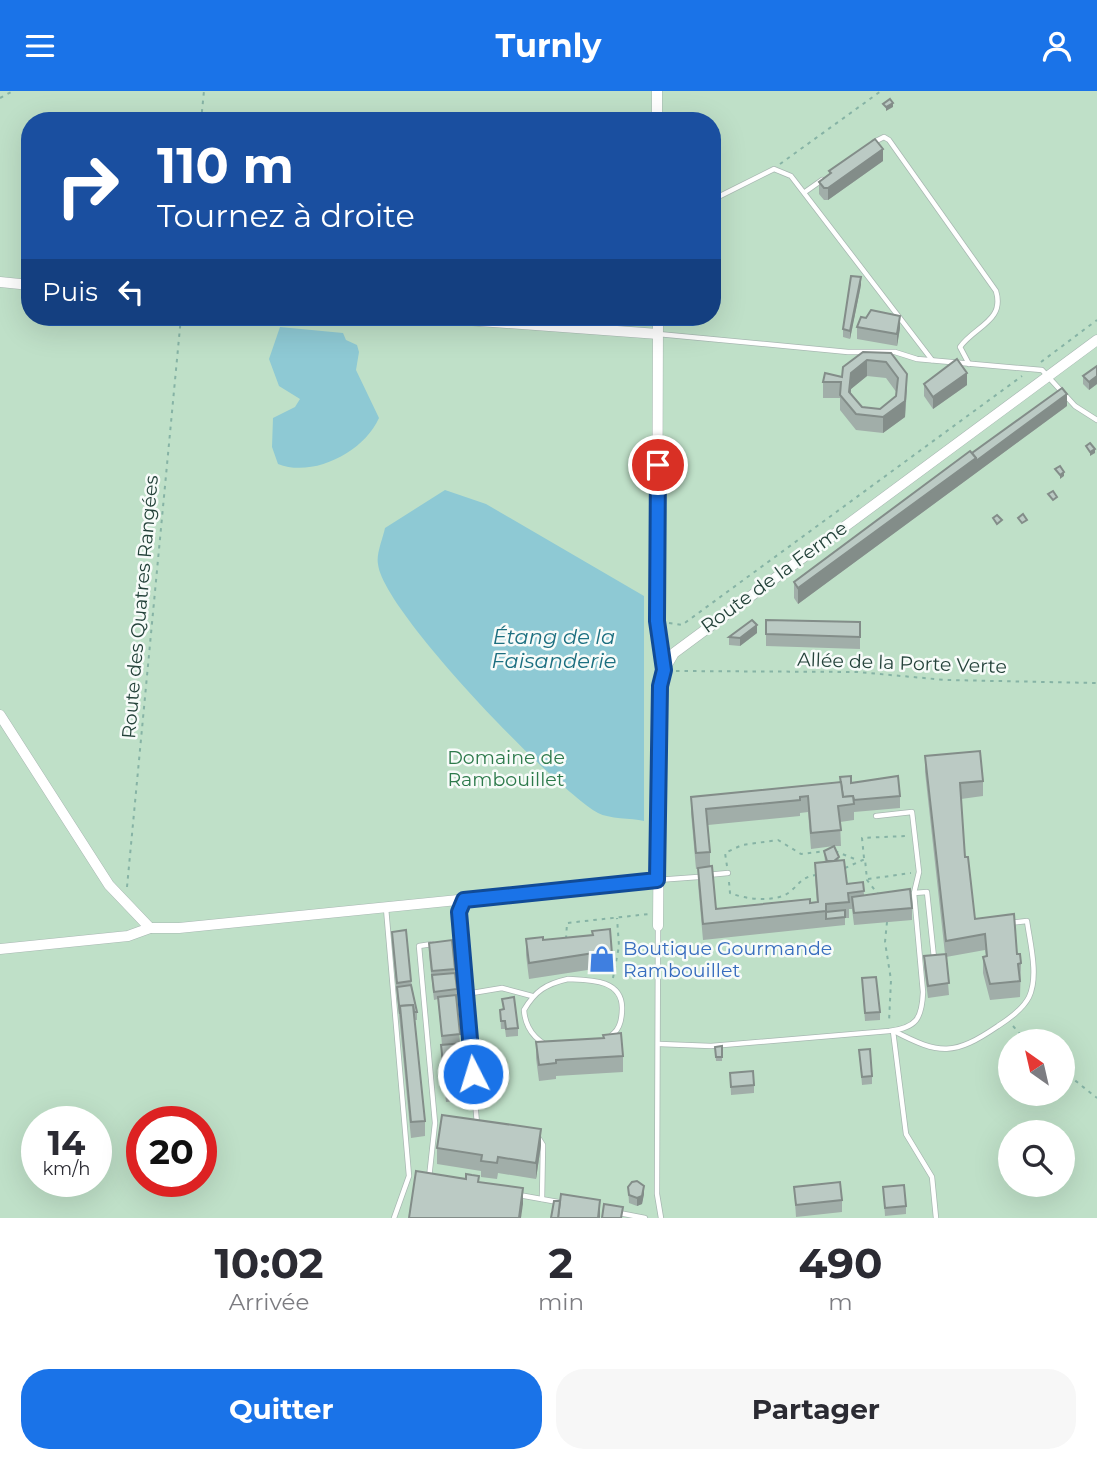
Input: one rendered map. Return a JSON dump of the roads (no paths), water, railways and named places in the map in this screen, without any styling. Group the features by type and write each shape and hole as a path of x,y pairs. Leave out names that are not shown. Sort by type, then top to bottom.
{"street":[{"path":"657,91 657,112"},
{"path":"0,282 21,284"},
{"path":"548,326 658,334"},
{"path":"658,326 657,621 664,670 660,686 658,926"},
{"name":"Route de la Ferme","path":"664,670 686,642 1097,339"},
{"path":"0,715 109,885 150,928"},
{"path":"0,949 128,936 150,928 180,928 657,880"}],"lane":[{"path":"865,149 884,137 889,140 996,292 1000,305 995,316 967,337 960,347 969,364"},
{"path":"721,196 774,169 791,176 932,361"},
{"path":"805,192 825,178"},
{"path":"658,334 848,352 895,352 932,361 1042,370 1075,406 1097,420"},
{"path":"660,1044 711,1046 906,1029 917,1020 923,1006 914,893 919,871 912,812 876,816"},
{"path":"657,880 728,873"},
{"path":"914,893 927,892 934,961"},
{"path":"464,900 459,912 478,1128 467,1127"},
{"path":"386,908 409,1176 394,1218"},
{"path":"891,1030 929,1048 951,1051 972,1044 1008,1019 1029,997 1033,968 1027,921 1003,924 1002,916"},
{"path":"658,926 660,1044 657,1194 661,1218"},
{"path":"450,941 461,939"},
{"path":"429,1179 435,1123 419,946 440,942"},
{"path":"568,979 610,985 622,1003 618,1028 605,1041 581,1049 554,1049 537,1042 525,1021 524,1010 532,996 542,988 568,979"},
{"path":"466,994 502,988 532,996"},
{"path":"891,1030 906,1134 932,1177 936,1218"},
{"path":"435,1123 446,1124"},
{"path":"526,1132 538,1137 543,1145 542,1199"},
{"path":"409,1176 442,1181"},
{"path":"517,1194 568,1203"},
{"path":"607,1210 645,1218"}],"water":[{"path":"280,327 343,333 346,340 357,345 359,352 356,370 379,418 372,430 350,451 321,465 306,468 278,464 272,447 273,418 295,407 300,399 279,386 269,359"},
{"name":"Étang de la Faisanderie","path":"445,490 486,504 644,596 644,821 598,813 546,770 473,697 438,657 387,587 378,564 385,528"}],"place":[{"name":"Boutique Gourmande Rambouillet","path":"602,959"}],"park label":[{"name":"Domaine de Rambouillet","path":"506,768"}]}
